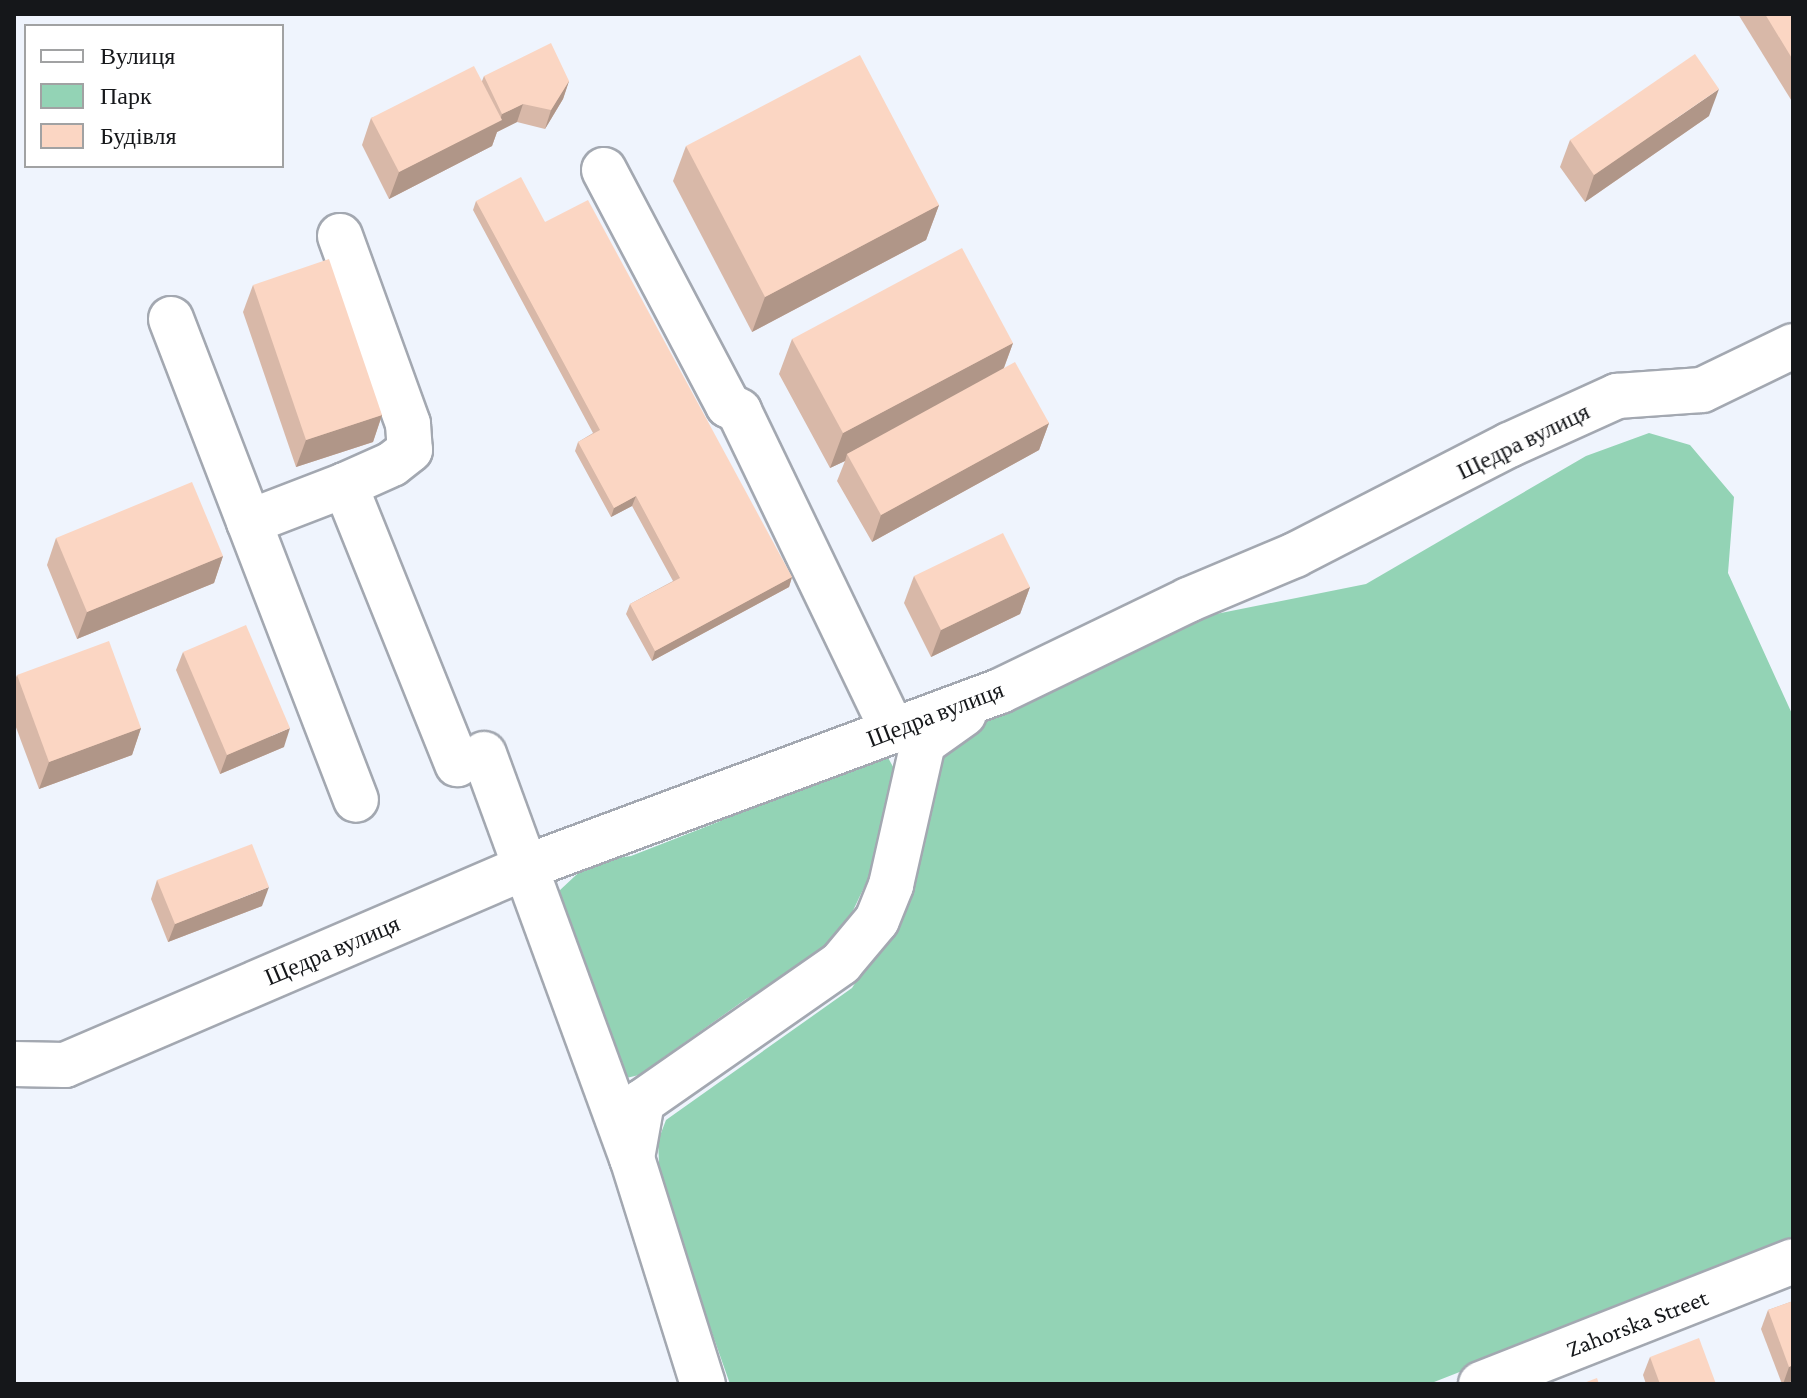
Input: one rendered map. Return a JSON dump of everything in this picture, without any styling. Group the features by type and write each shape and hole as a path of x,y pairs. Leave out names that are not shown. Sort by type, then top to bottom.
{"street":[{"path":"604,170 728,405 739,411 893,731"},
{"path":"249,522 392,464 410,450 408,424 340,236"},
{"path":"171,319 356,800"},
{"name":"Щедра вулиця","path":"14,1064 65,1065 526,867 1000,691 1188,600 1295,555 1509,445 1617,396 1702,390 1793,346"},
{"path":"345,485 471,759 526,867 632,1158 703,1384"},
{"path":"632,1158 642,1102 841,963 877,920 891,885 923,743 1000,691"},
{"name":"Zahorska Street","path":"1481,1384 1793,1261"}],"green space":[{"path":"1649,433 1690,445 1734,497 1728,573 1793,716 1793,1241 1429,1384 730,1384 660,1185 658,1141 666,1120 852,988 888,931 941,755 994,713 1206,616 1366,584 1586,456"},
{"path":"886,754 897,774 877,860 849,919 804,968 746,999 639,1075 618,1080 562,934 559,891 590,862 631,856 718,822 865,755"}],"building":[{"path":"1765,14 1793,14 1793,60"},
{"path":"551,43 569,81 551,110 523,104 502,114 484,76"},
{"path":"1695,54 1719,89 1594,175 1570,140"},
{"path":"860,55 939,205 765,297 686,146"},
{"path":"474,66 502,120 399,172 371,118"},
{"path":"521,177 545,222 588,200 792,577 655,651 630,604 680,578 636,496 614,508 578,442 600,430 476,201"},
{"path":"962,248 1013,343 843,433 792,339"},
{"path":"329,259 382,415 306,440 253,285"},
{"path":"1015,362 1049,423 881,515 847,454"},
{"path":"192,482 223,556 87,612 56,538"},
{"path":"1003,533 1030,587 941,630 914,576"},
{"path":"246,625 290,728 227,755 183,652"},
{"path":"109,641 141,728 49,762 17,675"},
{"path":"252,844 269,887 175,924 157,880"},
{"path":"1793,1301 1793,1365 1789,1367 1768,1310"},
{"path":"1699,1338 1716,1384 1660,1384 1650,1357"},
{"path":"1597,1378 1599,1384 1581,1384"}]}
